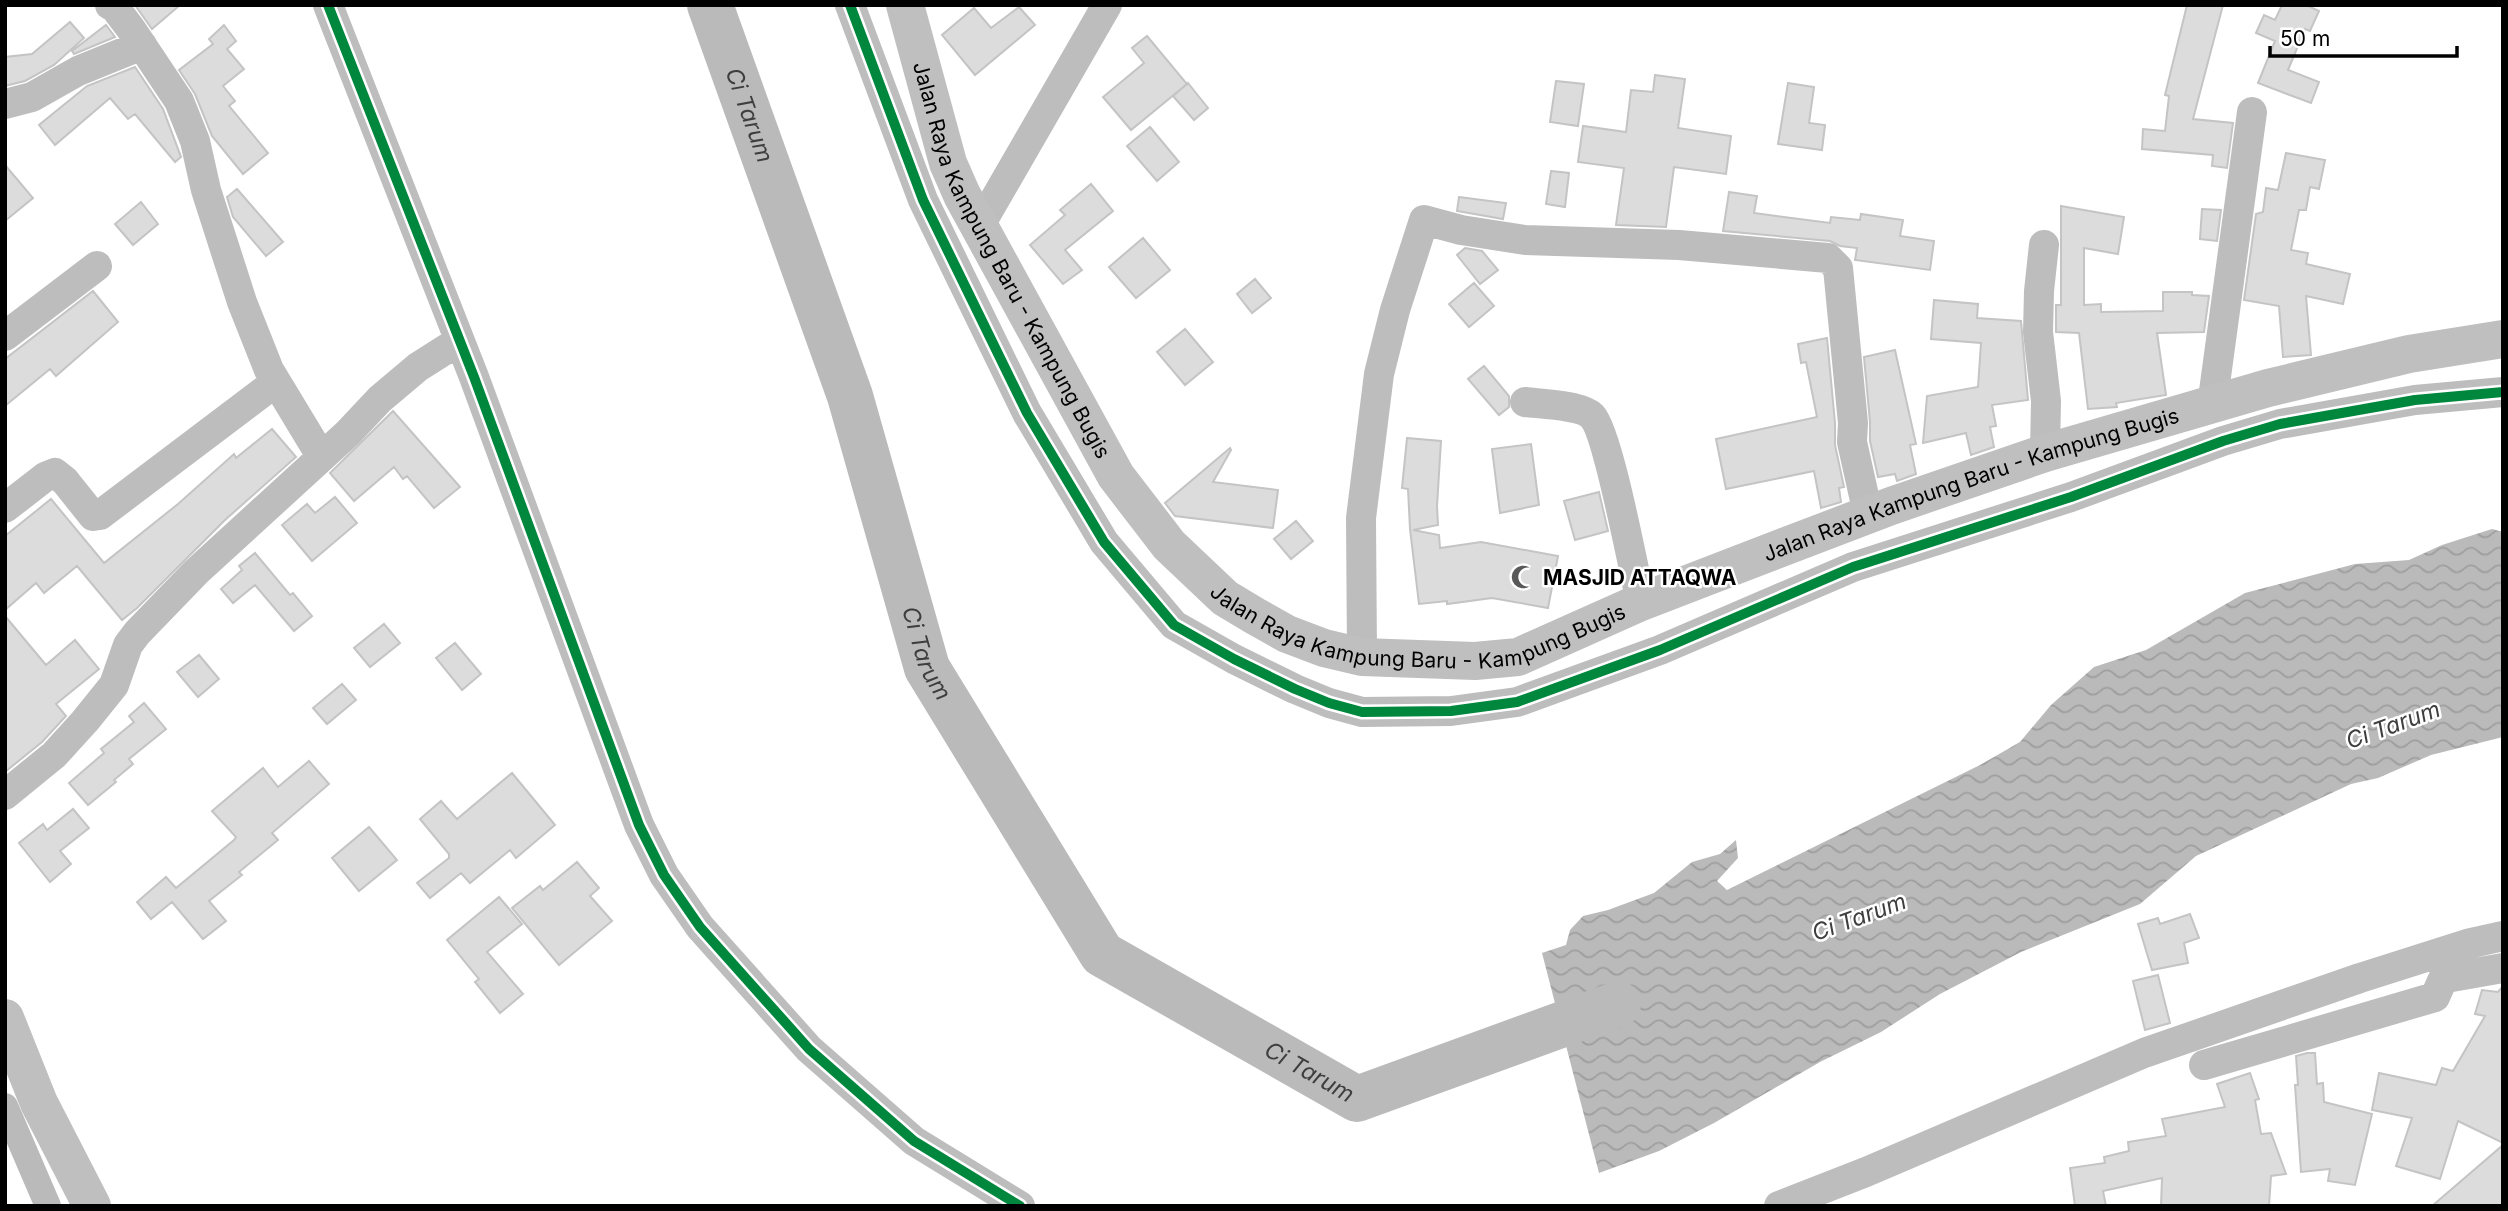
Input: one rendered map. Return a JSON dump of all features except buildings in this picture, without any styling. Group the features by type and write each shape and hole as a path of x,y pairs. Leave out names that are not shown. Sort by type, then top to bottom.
{"street":[{"path":"110,5 142,45 179,101 195,141 206,190 242,302 276,382 321,456"},
{"path":"328,5 459,341 639,825 664,875 700,927 809,1049 914,1141 1020,1206"},
{"path":"850,5 929,212 1027,413 1104,542 1174,625 1295,689 1329,703 1362,712 1451,710 1517,702 1660,650 1853,567 2071,497 2223,441 2280,424 2401,402 2503,392"},
{"name":"Jalan Raya Kampung Baru - Kampung Bugis","path":"905,5 948,163 1116,476 1169,545 1225,598 1287,634 1324,648 1362,657 1443,661 1512,659 1641,602 1868,514 2045,453 2269,388 2409,354 2503,339"},
{"path":"980,226 1107,5"},
{"path":"5,104 32,97 78,71 142,45"},
{"path":"2212,406 2252,112"},
{"path":"1362,657 1361,518 1377,387 1395,310 1424,220 1461,230 1525,240 1679,245 1828,258 1838,268 1853,423 1852,442 1868,514"},
{"path":"2044,244 2038,332 2046,401 2045,453"},
{"path":"5,336 97,266"},
{"path":"5,795 54,755 85,721 114,685 128,645 196,572 348,433 380,399 418,367 459,341"},
{"path":"5,508 45,477 55,473 65,481 93,516 100,515 276,382"},
{"path":"1524,402 1582,410 1592,416 1598,426 1641,602"},
{"path":"1779,1206 1866,1172 2144,1053 2360,978 2467,944 2503,936"},
{"path":"2204,1065 2435,997 2446,978 2503,968"},
{"path":"5,1017 39,1103 92,1206"}],"water":[{"path":"2492,529 2503,532 2503,737 2431,755 2378,778 2351,784 2196,856 2140,904 2021,952 1940,994 1881,1032 1820,1062 1714,1123 1659,1151 1599,1173 1542,953 1566,945 1570,930 1583,916 1654,893 1692,862 1720,854 1736,840 1738,858 1717,881 1727,890 1980,765 2020,742 2051,705 2094,667 2146,650 2245,593 2355,564 2409,560 2442,545"}],"waterway":[{"name":"Ci Tarum","path":"710,5 850,396 927,668 1102,954 1357,1099 1618,1004"},
{"path":"5,1106 48,1206"}],"cycle path":[{"path":"328,5 474,377 639,825 664,875 700,927 809,1049 914,1141 1020,1206"},
{"path":"850,5 923,200 1027,413 1104,542 1174,625 1295,689 1329,703 1362,712 1451,711 1517,702 1660,650 1853,567 2071,497 2223,441 2280,424 2415,400 2503,392"}],"place":[{"name":"MASJID ATTAQWA","path":"1523,577"}]}
